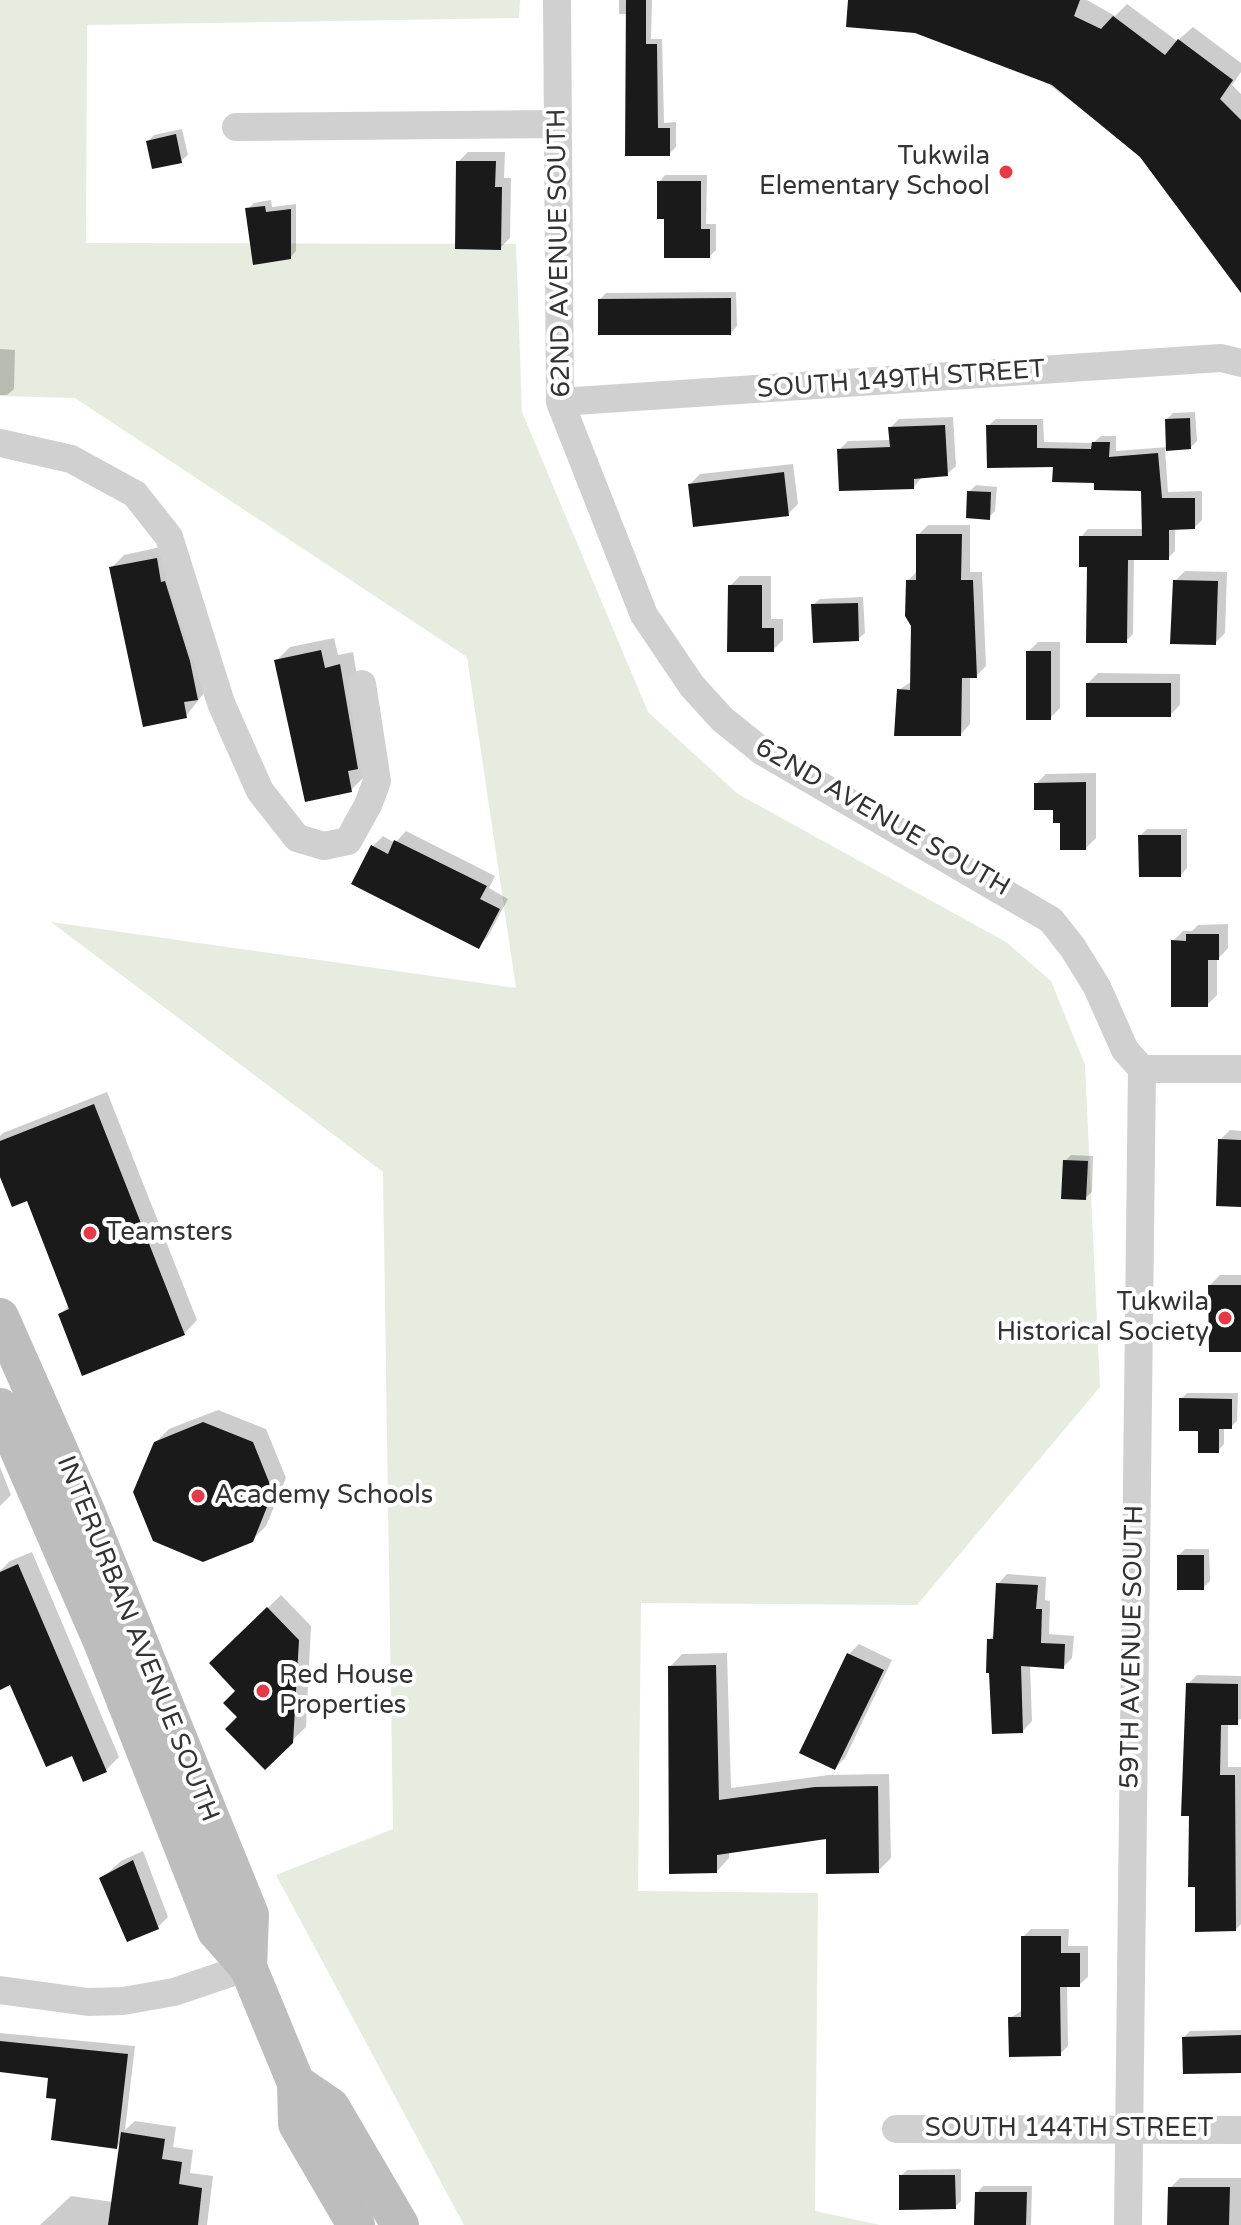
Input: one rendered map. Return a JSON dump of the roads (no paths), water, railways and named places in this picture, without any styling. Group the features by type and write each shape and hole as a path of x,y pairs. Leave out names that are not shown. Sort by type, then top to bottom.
{"main road":[{"name":"INTERURBAN AVENUE SOUTH","path":"0,1317 85,1509 250,1915 248,1967"},
{"name":"INTERURBAN AVENUE SOUTH","path":"0,1407 121,1686 216,1931 248,1967 296,2083 297,2124 356,2225"},
{"path":"296,2083 331,2107 400,2225"}],"street":[{"name":"62ND AVENUE SOUTH","path":"557,0 560,402 644,615 692,686 722,719 763,752 1051,920 1081,961 1125,1050 1142,1069"},
{"path":"236,127 557,124"},
{"name":"SOUTH 149TH STREET","path":"560,402 1221,358 1241,363"},
{"path":"0,443 71,459 135,494 169,537 221,703 260,791 297,838 324,846 348,841 368,805 377,781 362,684"},
{"path":"1142,1069 1241,1069"},
{"name":"59TH AVENUE SOUTH","path":"1128,2225 1142,1069"},
{"path":"0,1990 88,2002 123,2001 174,1992 248,1967"},
{"name":"SOUTH 144TH STREET","path":"896,2129 1241,2130"}],"place":[{"name":"Tukwila Elementary School","path":"1006,172"},
{"name":"Teamsters","path":"90,1233"},
{"name":"Tukwila Historical Society","path":"1225,1318"},
{"name":"Academy Schools","path":"198,1496"},
{"name":"Red House Properties","path":"263,1691"}]}
